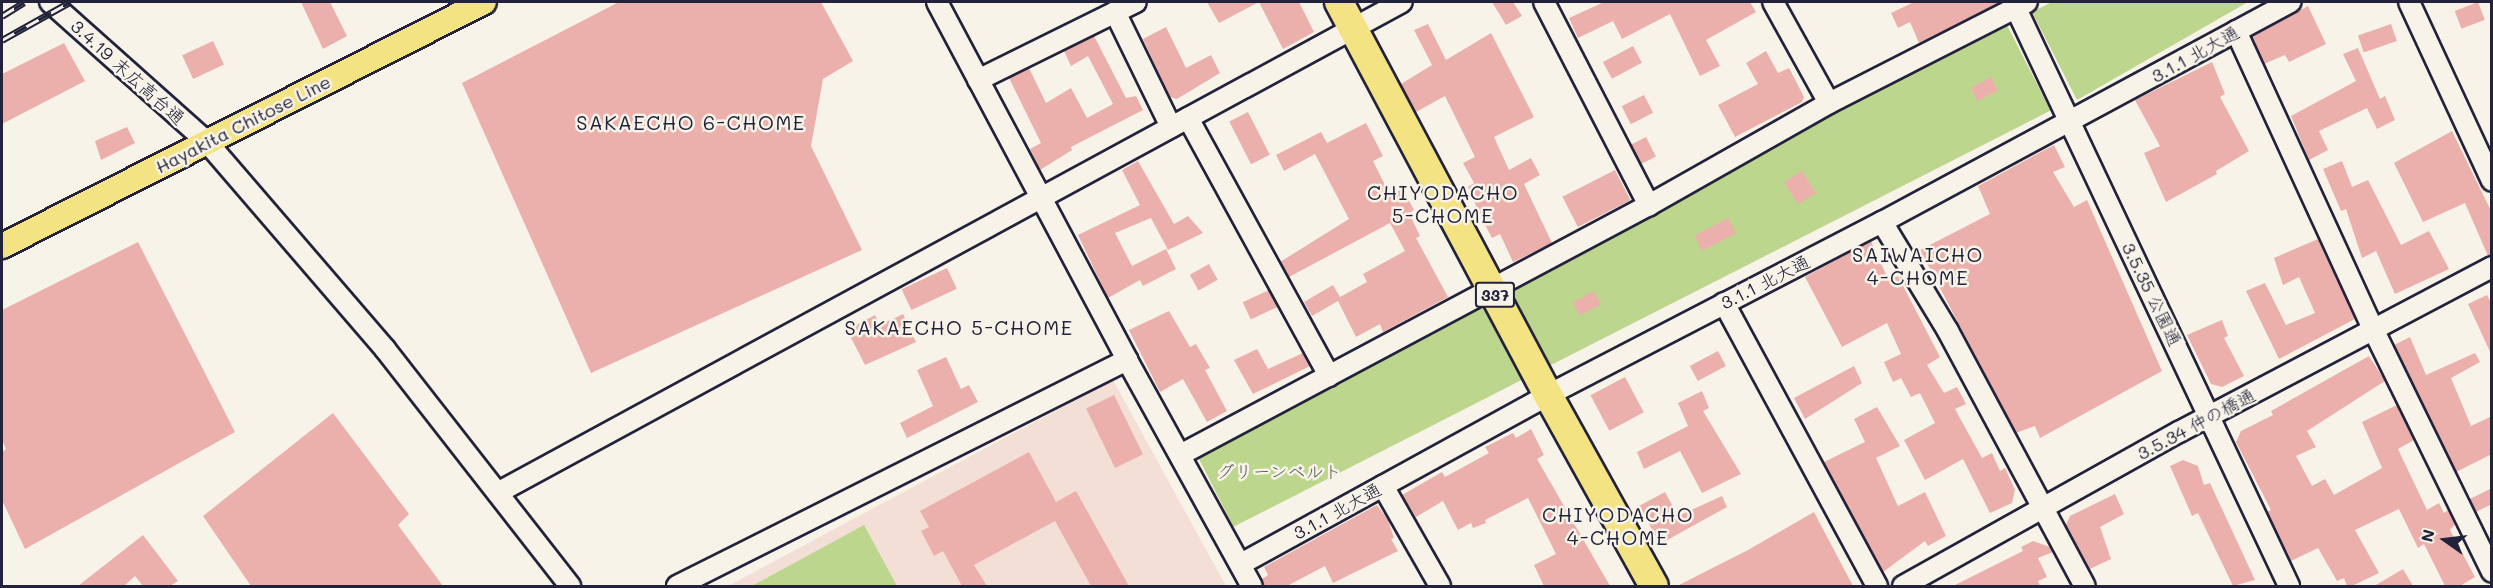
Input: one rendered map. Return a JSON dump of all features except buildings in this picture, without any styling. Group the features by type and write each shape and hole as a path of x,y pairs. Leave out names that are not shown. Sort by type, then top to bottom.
{"highway":[{"name":"337","path":"1339,2 1548,395 1654,586"}],"main road":[{"name":"Hayakita Chitose Line","path":"2,246 484,2"}],"street":[{"name":"3.4.19 末広高台通","path":"50,2 207,142 385,349 499,492 570,586"},
{"path":"937,2 1127,360 1252,586"},
{"path":"978,80 1136,2"},
{"path":"499,492 1402,2"},
{"path":"1544,2 1649,205"},
{"path":"1773,2 1829,103"},
{"name":"3.1.1 北大通","path":"1241,564 1548,395 1882,222 2291,2"},
{"path":"2409,2 2492,181"},
{"path":"1180,455 1649,205 1829,103 2019,4"},
{"name":"3.5.35 公園通","path":"2019,4 2070,122 2211,416 2289,586"},
{"path":"1116,12 1329,376"},
{"path":"2236,31 2373,331 2492,572"},
{"path":"1882,222 1948,331 2085,586"},
{"name":"3.5.34 仲の橋通","path":"1903,586 2211,416 2492,267"},
{"path":"1724,303 1877,586"},
{"path":"676,586 1127,360"},
{"path":"1383,486 1440,586"}],"shaded area":[{"path":"1113,380 1226,586 728,586"}],"green space":[{"path":"2052,2 2248,2 2077,100 2032,12"},
{"name":"グリーンベルト","path":"2007,25 2051,111 1234,527 1190,441"},
{"path":"864,525 897,586 752,586"}],"railway":[{"path":"2,16 24,2"},
{"path":"2,40 70,2"}],"district":[{"name":"SAKAECHO 6-CHOME","path":"691,122"},
{"name":"CHIYODACHO 5-CHOME","path":"1443,204"},
{"name":"SAIWAICHO 4-CHOME","path":"1918,266"},
{"name":"SAKAECHO 5-CHOME","path":"959,327"},
{"name":"CHIYODACHO 4-CHOME","path":"1618,526"}]}
